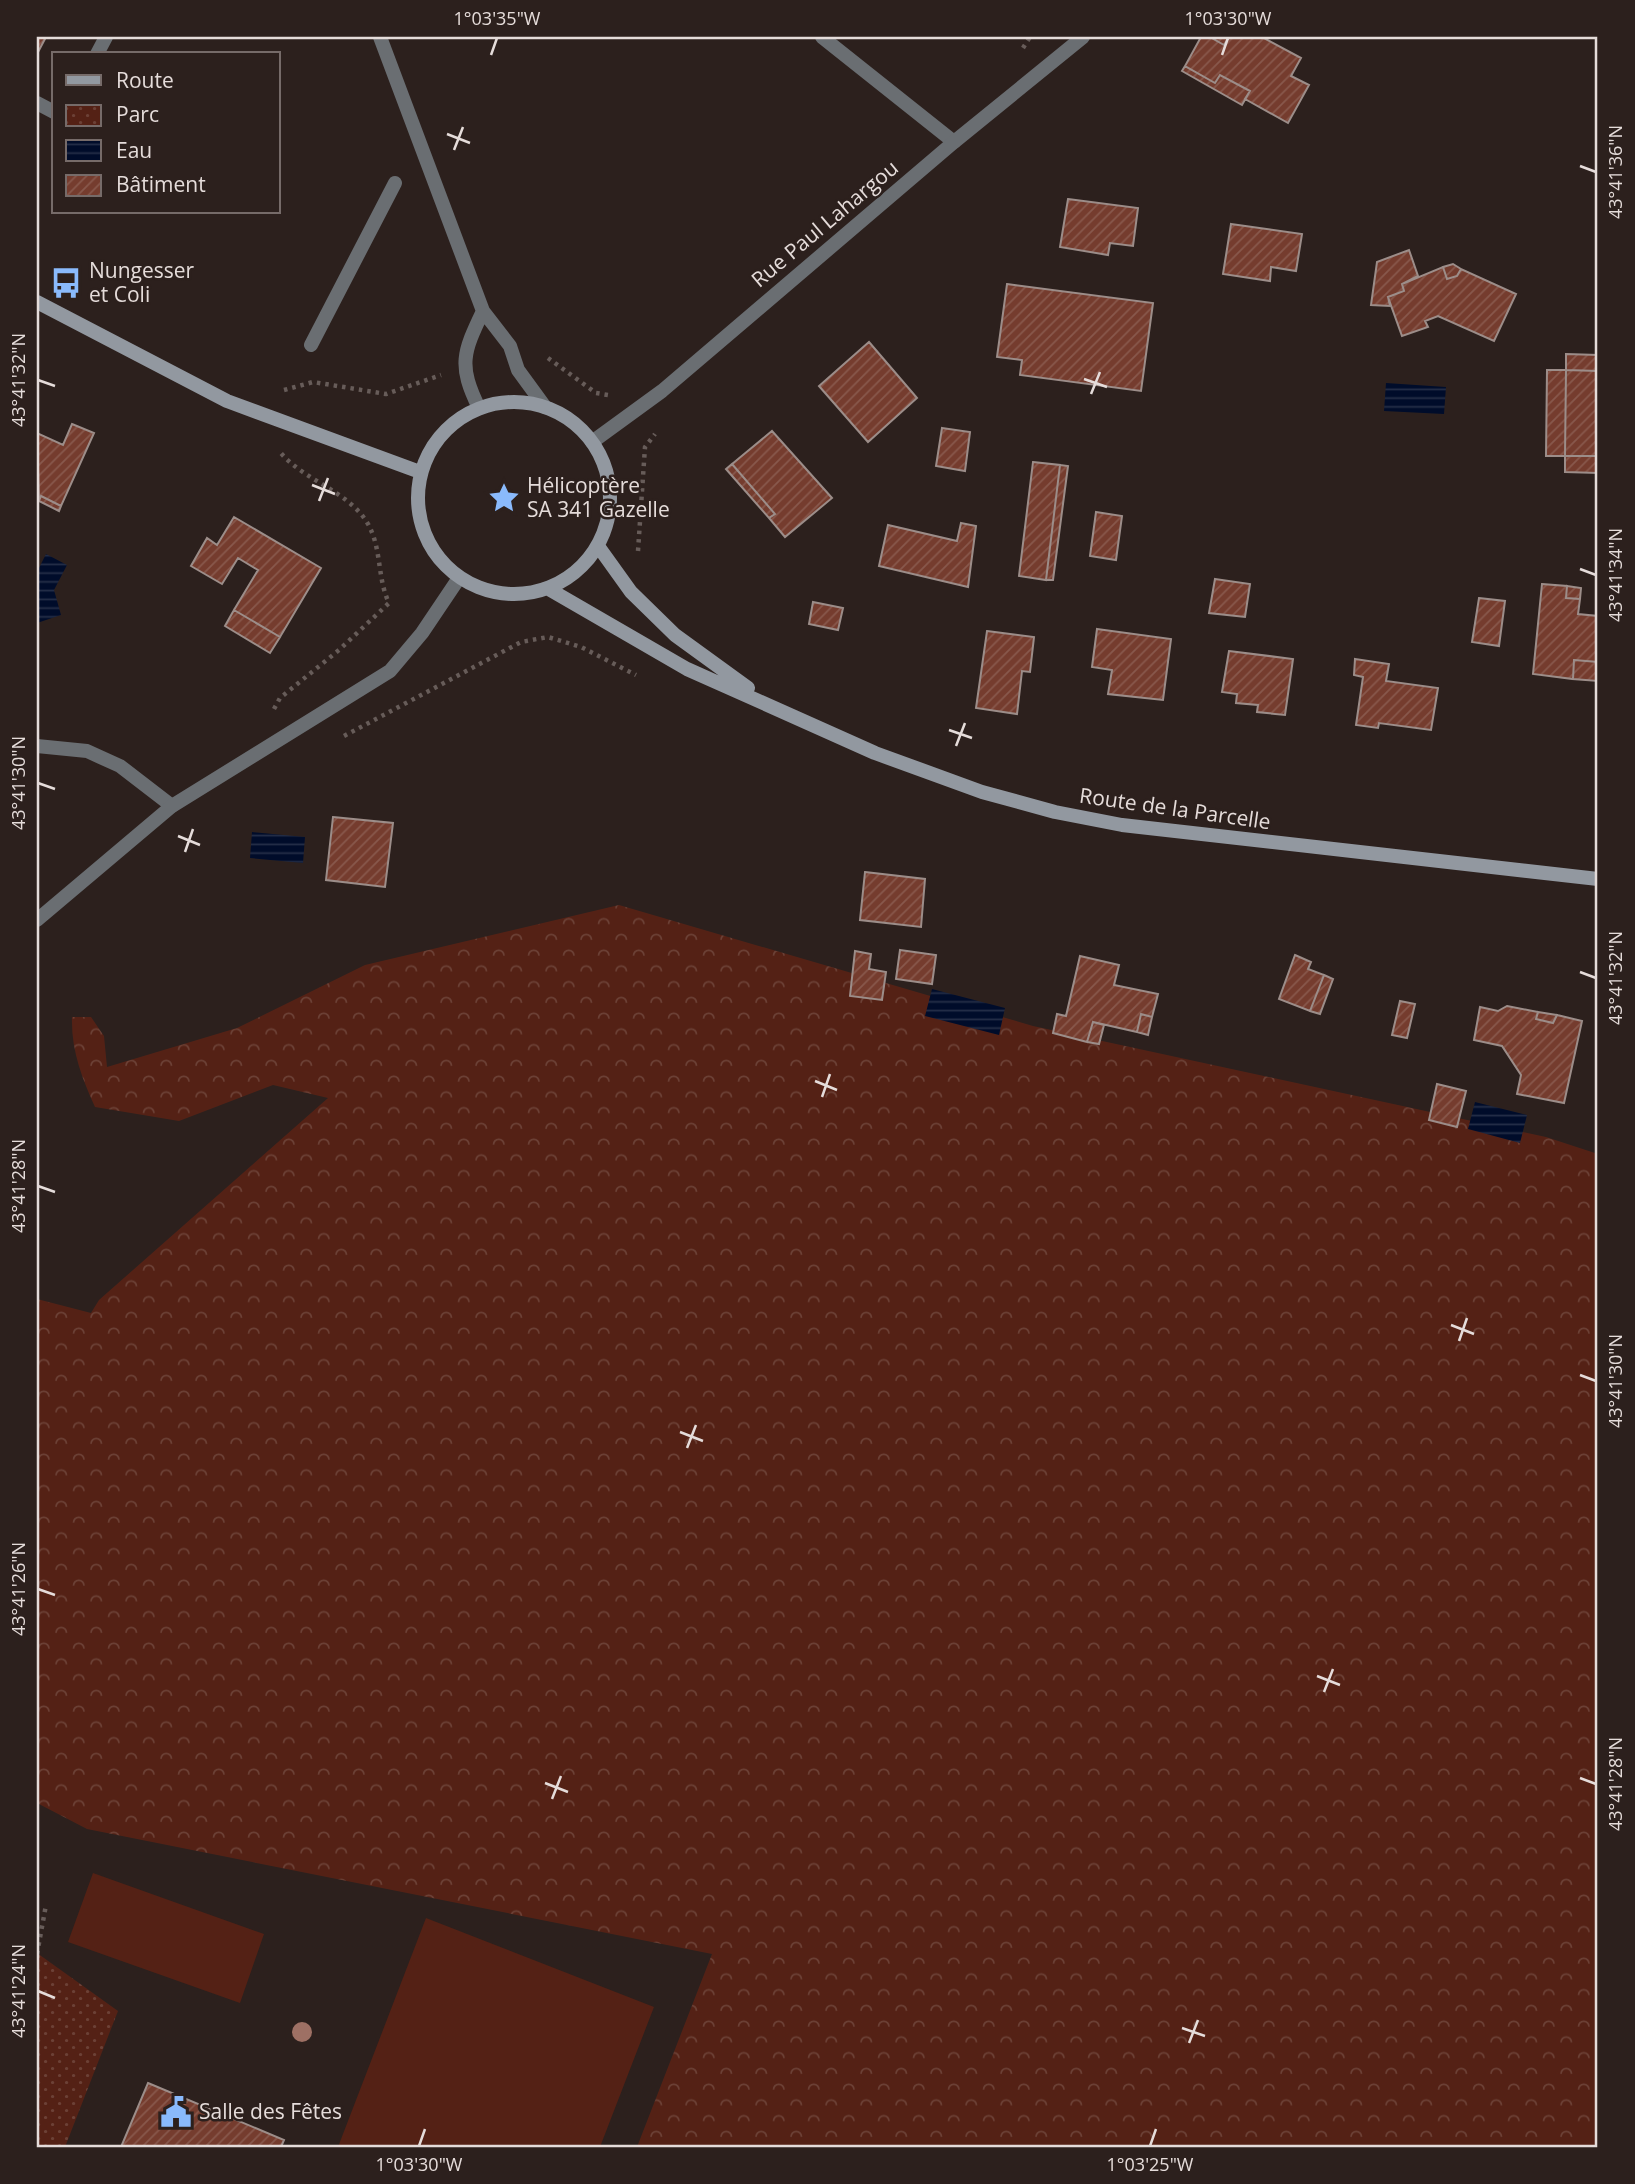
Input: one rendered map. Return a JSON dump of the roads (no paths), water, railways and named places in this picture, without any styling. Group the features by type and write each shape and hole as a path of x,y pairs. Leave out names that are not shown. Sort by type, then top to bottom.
{"main road":[{"path":"37,302 143,359 256,412 420,472"},
{"path":"512,402 545,407 579,427 592,442 605,466 610,493 608,520 598,546 581,568 554,587 522,594 489,592 459,578 438,558 424,533 417,505 420,472 432,447 452,424 480,408 512,402"},
{"name":"Route de la Parcelle","path":"598,546 631,592 676,635 766,702"},
{"name":"Route de la Parcelle","path":"547,588 688,669 875,753 982,792 1068,814 1223,839 1598,879"}],"street":[{"path":"380,37 483,312 510,346 518,370 545,407"},
{"path":"822,37 954,142"},
{"name":"Rue Paul Lahargou","path":"592,442 662,391 954,142 1083,37"},
{"path":"311,345 395,183"},
{"path":"480,408 466,380 466,348 483,312"},
{"path":"37,920 172,806 390,671 422,633 459,578"},
{"path":"37,746 88,751 120,766 172,806"}],"water":[{"path":"1386,383 1446,387 1444,414 1384,411"},
{"path":"46,554 67,565 54,590 61,615 37,623 37,572"},
{"path":"252,832 305,837 303,863 250,858"},
{"path":"932,989 1005,1008 999,1035 925,1016"},
{"path":"1475,1102 1527,1115 1520,1143 1468,1129"}],"place":[{"name":"Nungesser et Coli","path":"66,283"},
{"name":"Hélicoptère SA 341 Gazelle","path":"504,498"},
{"name":"Salle des Fêtes","path":"176,2112"}]}
